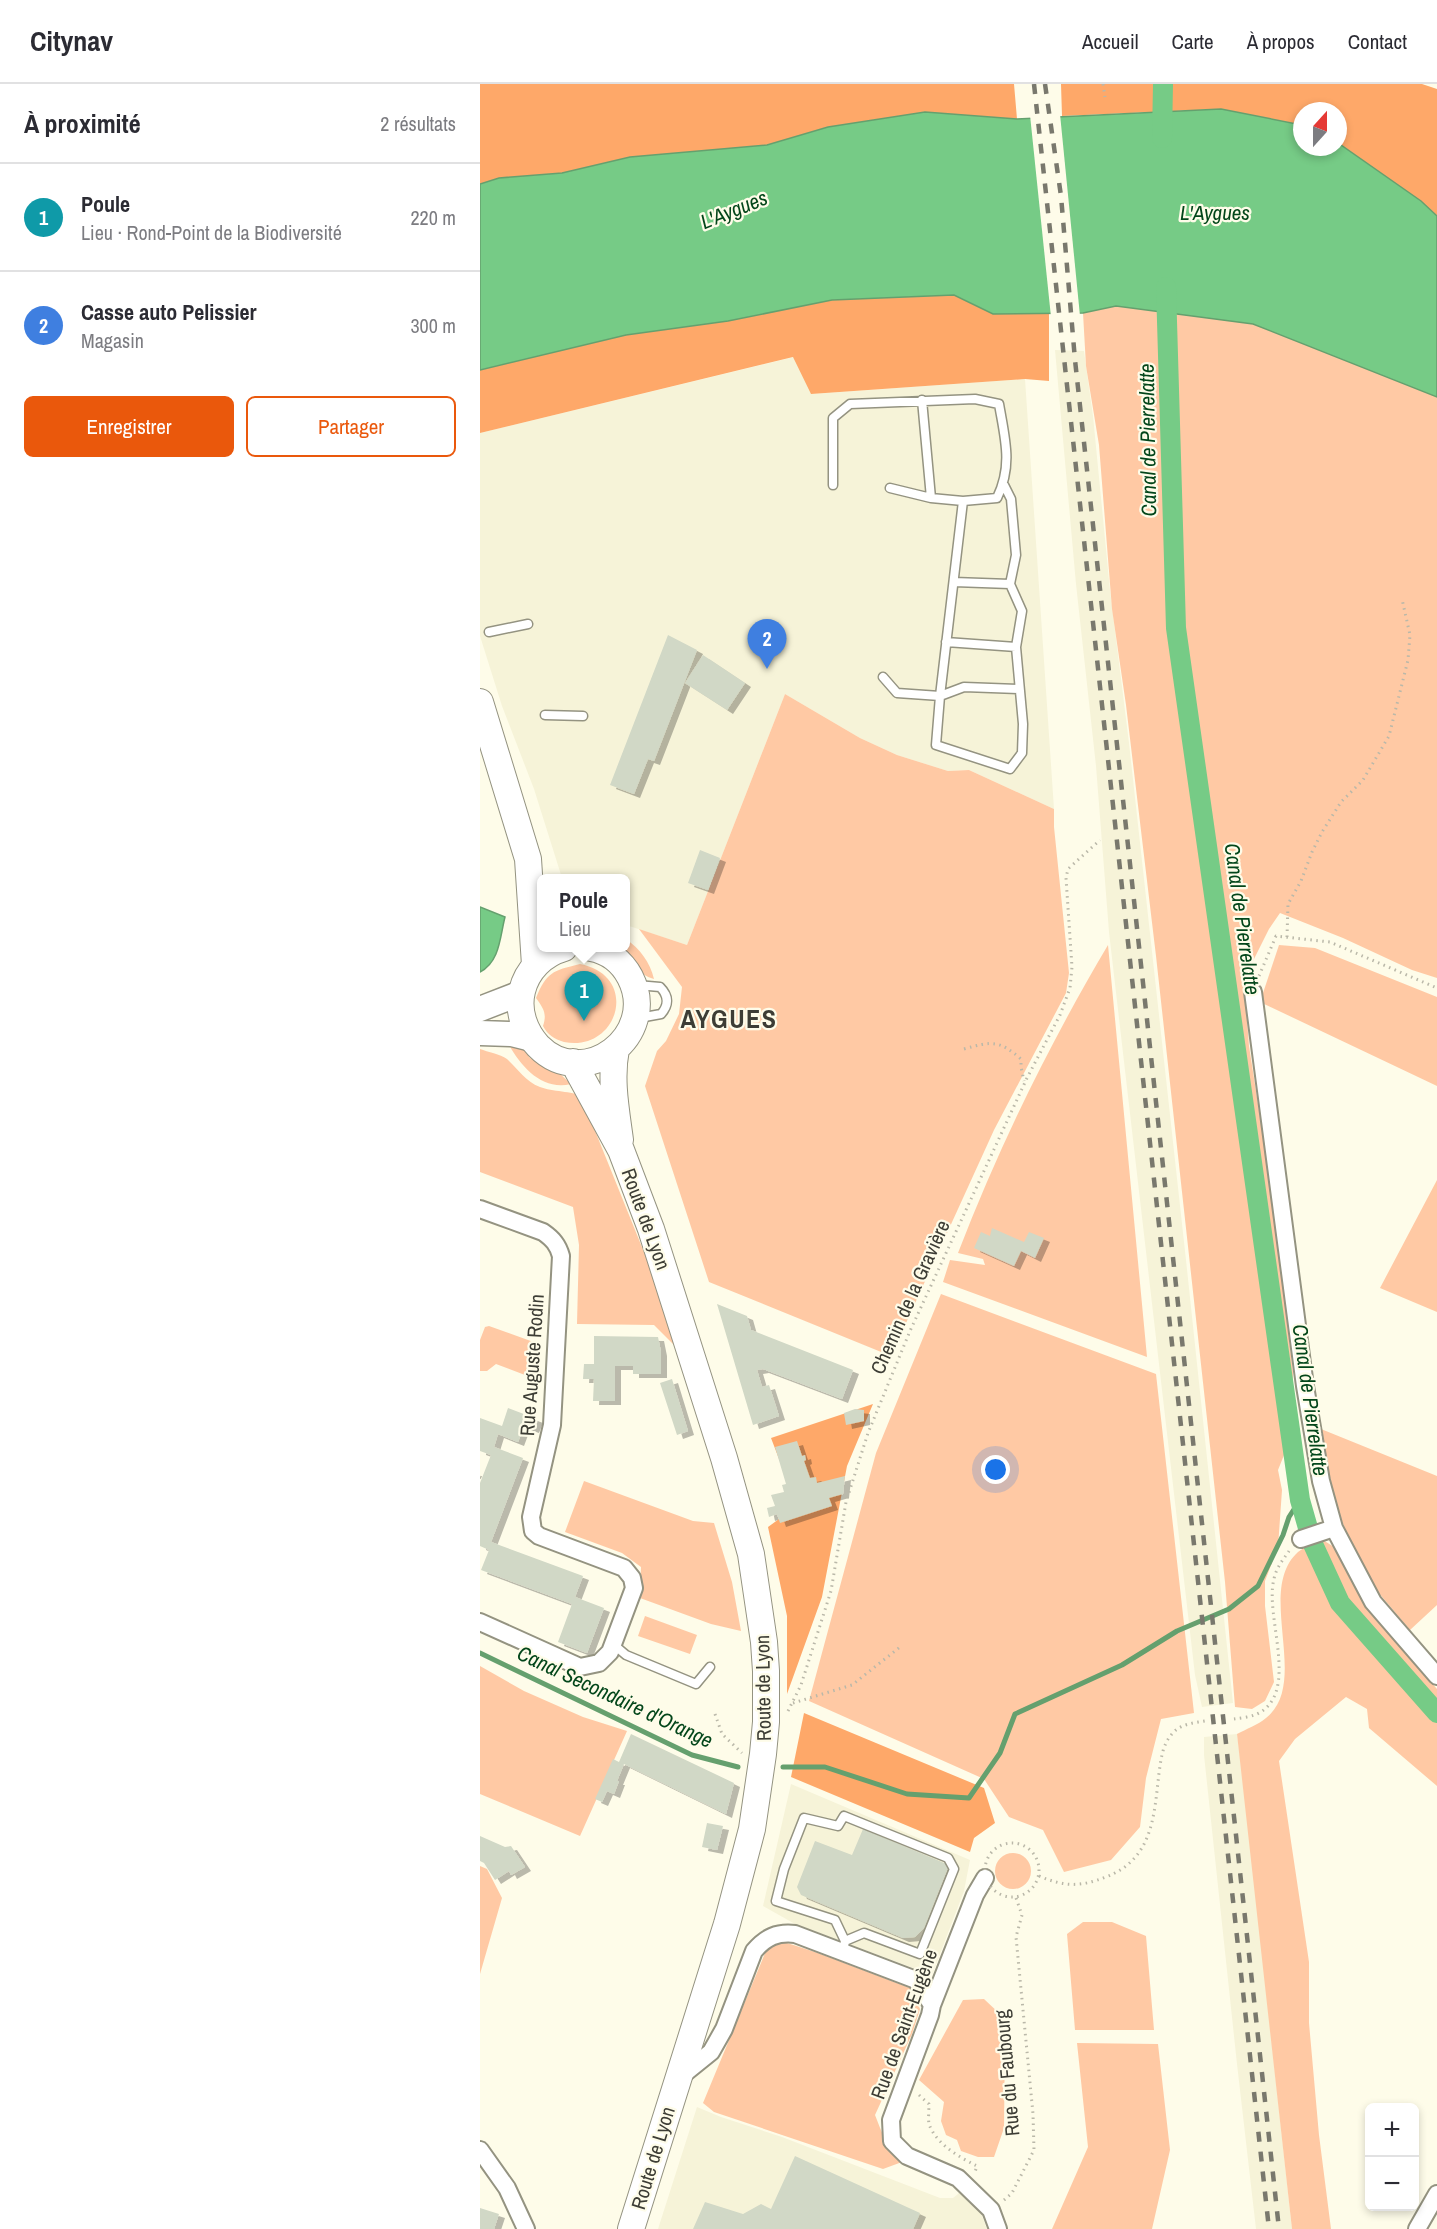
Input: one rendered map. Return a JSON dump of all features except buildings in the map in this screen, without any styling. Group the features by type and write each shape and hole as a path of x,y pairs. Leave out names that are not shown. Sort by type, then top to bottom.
{"main road":[{"path":"480,704 528,859 537,874"},
{"path":"528,859 535,964"},
{"path":"551,952 535,964 526,978 521,993 520,1009 524,1025 532,1039 543,1051 558,1059 573,1062 596,1060 616,1049 628,1036 636,1018 637,1001 634,985 626,969 613,957 601,952"},
{"name":"Route de Lyon","path":"616,1049 612,1066 621,1150"},
{"name":"Route de Lyon","path":"573,1062 621,1150 651,1229 724,1458 751,1554 764,1642 766,1722 759,1790 752,1829 727,1924 631,2229"}],"street":[{"path":"1253,992 1305,1386 1329,1529 1373,1602 1437,1676"},
{"path":"480,1009 521,993"},
{"path":"480,1033 512,1034 532,1039"},
{"name":"Rue Auguste Rodin","path":"480,1209 543,1232 558,1246 561,1256 552,1425 531,1517 534,1531 539,1536 624,1568 632,1578 634,1588 610,1652 599,1663 580,1667 480,1622"},
{"path":"1301,1539 1329,1529"},
{"name":"Rue de Saint-Eugène","path":"985,1878 975,1895 932,2005 891,2120 892,2141 907,2156 958,2178 990,2210"},
{"path":"678,2079 711,2052 724,2029 754,1951 761,1943 781,1932 844,1947 916,1980 932,2005"},
{"path":"480,2150 507,2188 526,2229"},
{"path":"1417,2229 1437,2194"},
{"path":"990,2210 998,2229"}],"lane":[{"path":"833,485 833,418 850,404 975,399 999,404 1008,459 1004,485 997,498 963,501 931,498 890,488"},
{"path":"922,400 931,498"},
{"path":"963,501 936,745 1010,769 1022,753 1023,724 1016,647 1022,611 1010,584 1016,555 1011,499 1004,485"},
{"path":"954,582 1010,584"},
{"path":"489,632 528,624"},
{"path":"946,642 1016,647"},
{"path":"884,677 897,693 940,696 964,687 1019,689"},
{"path":"545,715 583,716"},
{"path":"613,1644 626,1655 696,1684 710,1668"},
{"path":"844,1816 948,1858 954,1869 920,1954 864,1934 844,1947 835,1920 776,1900 784,1869 804,1818 838,1826 844,1816"}],"path":[{"path":"1103,84 1105,97"},
{"path":"1287,937 1288,904 1301,881 1317,842 1341,802 1363,780 1389,736 1408,660 1410,635 1402,599"},
{"name":"Chemin de la Gravière","path":"766,1722 778,1720 788,1713 801,1685 831,1591 846,1502 868,1433 910,1331 1025,1083 1060,1015 1070,988 1072,952 1066,878 1068,869 1100,840"},
{"path":"1253,992 1276,936 1330,942 1437,988"},
{"path":"964,1049 994,1044 1007,1047 1021,1059 1025,1083"},
{"path":"1234,1719 1255,1715 1269,1704 1274,1695 1280,1675 1280,1661 1271,1607 1273,1580 1280,1562 1301,1539"},
{"path":"792,1703 852,1685 900,1647"},
{"path":"715,1714 722,1734 743,1754"},
{"path":"1039,1876 1065,1886 1075,1885 1111,1875 1132,1861 1140,1853 1150,1832 1161,1761 1168,1740 1182,1727 1206,1721"},
{"path":"1010,1843 1020,1844 1033,1852 1040,1867 1039,1876 1035,1886 1025,1895 1016,1898 1005,1897 989,1887 985,1878 986,1860 999,1846 1010,1843"},
{"name":"Rue du Faubourg","path":"990,2210 1012,2193 1034,2150 1033,2114 1016,1937 1022,1916 1016,1898"},
{"path":"905,2081 929,2104 929,2124 939,2141 961,2158 977,2166 971,2190"}],"shaded area":[{"path":"480,84 1014,84 1017,119 925,112 828,127 767,145 630,157 562,173 499,178 480,184"},
{"path":"1061,84 1422,84 1437,89 1437,216 1421,201 1347,149 1347,102 1293,102 1293,123 1221,109 1062,116"},
{"path":"954,295 993,314 1049,314 1049,381 1025,379 811,394 793,357 480,433 480,370 626,335 728,321 832,300"},
{"path":"1116,306 1253,324 1437,397 1437,978 1412,970 1343,938 1280,913 1269,929 1251,965 1245,994 1249,1046 1271,1188 1293,1372 1292,1435 1278,1470 1282,1490 1278,1547 1265,1581 1265,1606 1274,1682 1265,1701 1252,1709 1235,1707 1225,1582 1156,956 1126,705 1112,609 1099,445 1086,366 1083,313"},
{"path":"1055,350 1084,351 1186,1260 1233,1703 1202,1707 1195,1675 1109,932 1096,766 1076,584"},
{"path":"794,357 812,394 1025,379 1054,809 969,770 948,771 897,755 860,738 785,694 687,945 630,926 630,874 561,874 534,789 502,706 480,636 480,433"},
{"path":"785,694 860,738 897,755 948,771 969,770 1054,809 1069,973 1066,993 994,1130 891,1356 709,1282 645,1086 657,1051 666,1041 679,1014 682,987 639,929 687,945"},
{"path":"630,942 644,956 654,979 638,970 621,952 630,952"},
{"path":"1108,945 1147,1357 943,1282 950,1260 985,1265 983,1259 958,1253 1008,1134 1066,1019"},
{"path":"1279,945 1315,948 1437,997 1437,1086 1260,1002"},
{"path":"580,964 599,971 611,983 616,997 615,1012 609,1025 598,1036 583,1042 564,1042 557,1040 543,1026 544,1012 536,998 547,978 552,974"},
{"path":"509,1045 523,1048 530,1058 558,1072 571,1084 551,1084 534,1076 520,1062"},
{"path":"480,1049 507,1059 526,1078 540,1087 581,1096 650,1267 676,1347 654,1325 577,1324 579,1245 573,1207 480,1172"},
{"path":"1437,1180 1437,1312 1380,1288"},
{"path":"941,1294 1156,1374 1194,1713 1161,1719 1146,1778 1140,1827 1111,1860 1064,1872 1043,1830 1009,1817 984,1779 809,1701 876,1453"},
{"path":"489,1326 539,1344 541,1377 538,1380 496,1364 487,1371 480,1371 480,1340 485,1327"},
{"path":"873,1404 847,1466 822,1597 787,1694 787,1616 768,1527 797,1506 771,1438"},
{"path":"1321,1429 1437,1476 1437,1605 1410,1630 1366,1578 1335,1505"},
{"path":"584,1481 693,1521 714,1523 732,1582 741,1631 711,1624 640,1598 641,1567 622,1553 565,1532"},
{"path":"1323,1540 1334,1547 1350,1579 1379,1622 1437,1689 1437,1786 1369,1728 1367,1709 1346,1697 1295,1739 1279,1761 1309,1962 1309,2023 1319,2135 1331,2229 1292,2229 1237,1734 1266,1718 1279,1702 1284,1682 1285,1660 1281,1589 1286,1569 1298,1552"},
{"path":"645,1616 697,1635 690,1654 638,1636"},
{"path":"480,1666 524,1691 583,1717 627,1731 580,1836 480,1794"},
{"path":"804,1713 984,1788 995,1823 974,1838 970,1852 791,1777"},
{"path":"1237,1734 1292,2229 1256,2229 1237,2064 1204,1755 1204,1737"},
{"path":"791,1784 970,1860 964,1891 932,1975 795,1924 763,1906"},
{"path":"1013,1853 1026,1858 1031,1871 1026,1884 1013,1889 1000,1884 995,1871 1000,1858"},
{"path":"480,1866 487,1869 502,1898 480,1974"},
{"path":"1083,1922 1112,1922 1146,1936 1154,2030 1075,2030 1067,1934"},
{"path":"781,1941 910,1988 920,2009 912,2034 875,2115 889,2146 902,2162 883,2169 714,2112 703,2103 768,1946"},
{"path":"984,1999 1001,2015 1005,2041 1004,2128 994,2157 978,2157 961,2151 957,2140 946,2135 941,2121 944,2102 919,2080 963,2000"},
{"path":"1077,2043 1158,2044 1170,2150 1152,2229 1052,2229 1088,2147"},
{"path":"697,2107 940,2198 953,2198 962,2187 979,2208 987,2229 658,2229"}],"water":[{"name":"L'Aygues","path":"1221,109 1293,123 1293,156 1347,156 1347,149 1421,201 1437,216 1437,397 1253,324 1116,306 1083,313 993,314 954,295 832,300 728,321 626,335 480,370 480,184 499,178 562,173 630,157 767,145 828,127 925,112 1017,119"},
{"path":"480,907 505,917 492,962 480,972"}],"pier":[{"path":"1060,114 1080,316 1051,317 1030,115"}],"waterway":[{"name":"Canal de Pierrelatte","path":"1162,138 1163,84"},
{"name":"Canal de Pierrelatte","path":"1166,287 1176,628 1300,1500 1312,1542 1340,1603 1437,1713"},
{"path":"783,1767 825,1767 907,1794 969,1798 1000,1753 1015,1714 1122,1665 1177,1631 1229,1609 1258,1586 1283,1535 1289,1517 1300,1500"},
{"name":"Canal Secondaire d'Orange","path":"480,1653 692,1755 738,1767"}],"railway":[{"path":"1034,84 1269,2229"},
{"path":"1045,84 1061,196 1075,360 1279,2229"}],"place":[{"name":"Casse auto Pelissier","path":"767,669"},
{"name":"Poule","path":"584,1021"}],"district":[{"name":"AYGUES","path":"729,1019"}]}
